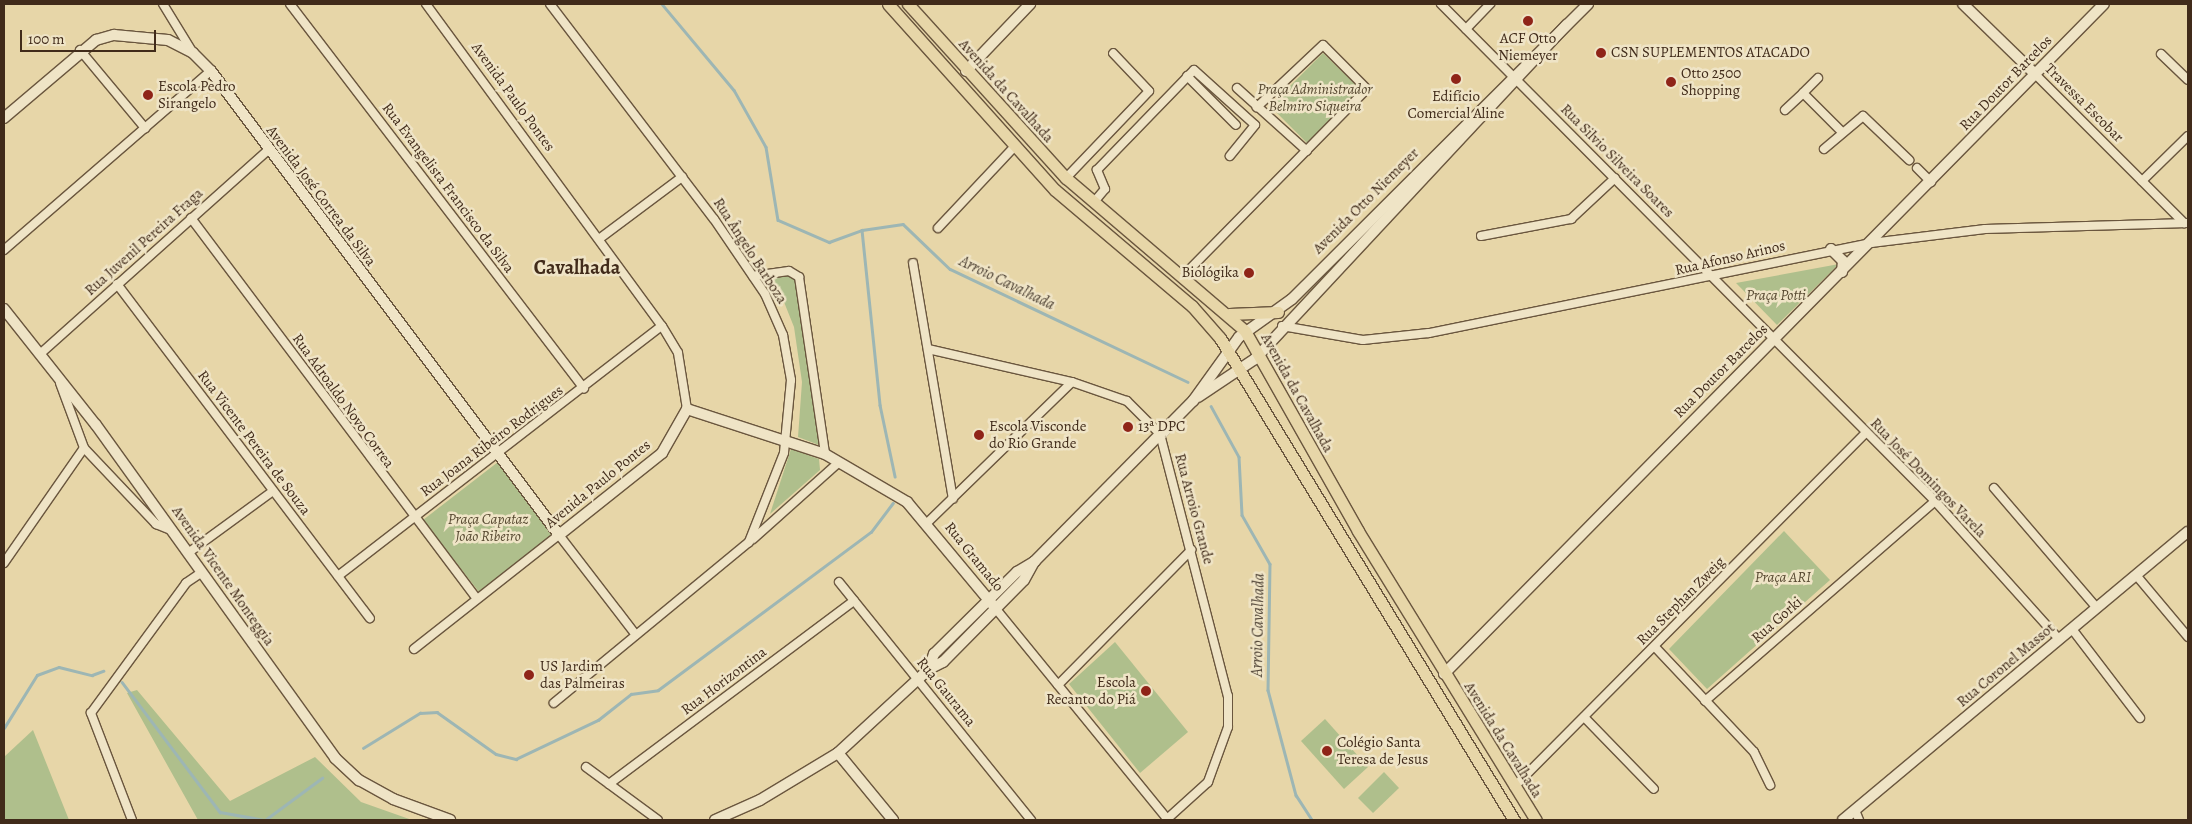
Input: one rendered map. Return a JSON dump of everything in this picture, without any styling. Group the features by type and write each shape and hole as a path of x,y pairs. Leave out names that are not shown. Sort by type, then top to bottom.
{"main road":[{"name":"Avenida da Cavalhada","path":"888,4 1014,148 1055,190 1192,306 1229,350 1514,820"},
{"name":"Avenida da Cavalhada","path":"908,4 966,71 1066,178 1229,314 1245,331 1260,353 1274,389 1444,674 1536,820"},
{"path":"1229,314 1278,312"},
{"path":"1411,648 1435,674 1444,674"}],"street":[{"path":"163,4 193,53"},
{"name":"Rua Evangelista Francisco da Silva","path":"290,4 584,389"},
{"name":"Avenida Paulo Pontes","path":"414,649 476,598 662,453 687,409 678,353 662,326 426,4"},
{"name":"Rua Ângelo Barboza","path":"550,4 682,177 753,276 780,324 787,349 791,384 786,440 767,504 750,542 554,703"},
{"path":"966,71 1030,4"},
{"name":"Rua Silvio Silveira Soares","path":"1441,4 1714,277 1773,339"},
{"path":"1466,29 1490,4"},
{"name":"Avenida Otto Niemeyer","path":"715,820 760,800 838,752 918,680 929,668 934,654 988,601 1035,561 1192,401 1245,331 1278,312 1588,4"},
{"name":"Travessa Escobar","path":"1963,4 2186,223"},
{"name":"Rua Doutor Barcelos","path":"1444,674 1773,339 1931,182 2104,4"},
{"name":"Avenida José Correa da Silva","path":"4,118 80,50 114,35 142,36 168,40 193,53 211,71 267,151 559,535"},
{"path":"1183,276 1367,89 1323,45 1257,107"},
{"path":"80,50 145,128"},
{"path":"1066,178 1149,91 1113,53"},
{"path":"2161,54 2188,80"},
{"path":"4,250 211,71"},
{"path":"1094,202 1105,189 1097,170 1187,76 1199,72 1255,125 1230,156"},
{"path":"1187,76 1236,125"},
{"name":"Avenida Otto Niemeyer","path":"1192,401 1240,369 1260,353 1282,326 1515,78"},
{"path":"1785,110 1818,78"},
{"path":"1237,88 1307,151"},
{"path":"1803,94 1842,132"},
{"path":"1824,149 1863,116 1909,160"},
{"path":"2142,181 2188,136"},
{"path":"938,228 1014,148"},
{"name":"Rua Juvenil Pereira Fraga","path":"40,354 267,151"},
{"path":"1917,168 1931,182"},
{"path":"599,239 682,177"},
{"path":"1481,236 1571,219 1615,178"},
{"name":"Rua Adroaldo Novo Correa","path":"191,218 413,519 476,598"},
{"name":"Rua Afonso Arinos","path":"1282,326 1364,340 1429,333 1714,277 1871,242 1985,229 2186,223"},
{"path":"1831,250 1843,261 1842,272"},
{"path":"913,263 953,499"},
{"path":"753,276 789,271 799,277 825,454"},
{"name":"Rua Vicente Pereira de Souza","path":"117,284 370,618"},
{"name":"Avenida Vicente Monteggia","path":"4,308 173,530 201,573 335,758 358,780 393,799 450,820"},
{"name":"Rua Joana Ribeiro Rodrigues","path":"338,576 584,389 662,326"},
{"name":"Rua José Domingos Varela","path":"1773,339 1935,501 2059,639"},
{"path":"928,349 1072,382 1126,401 1160,434"},
{"path":"59,378 84,448 156,524 173,530"},
{"path":"927,523 1072,382"},
{"name":"Rua Gramado","path":"687,409 825,454 906,502 927,523 1166,820"},
{"name":"Rua Stephan Zweig","path":"1514,787 1655,647 1866,432"},
{"name":"Rua Arroio Grande","path":"1160,434 1228,696 1228,727 1208,782 1166,820"},
{"path":"4,563 84,448"},
{"path":"750,542 838,462"},
{"path":"1994,488 2097,608"},
{"path":"188,554 273,491"},
{"name":"Rua Gorki","path":"1706,701 1935,501"},
{"name":"Rua Coronel Massot","path":"1843,820 1857,815 2059,639 2188,532"},
{"path":"559,535 636,635"},
{"path":"1058,685 1190,550"},
{"name":"Avenida Otto Niemeyer","path":"929,668 943,662 996,609 1024,580 1035,561"},
{"path":"132,820 92,713 186,583 201,573"},
{"path":"2136,575 2188,637"},
{"name":"Rua Gaurama","path":"839,582 1031,820"},
{"name":"Rua Horizontina","path":"609,784 854,601"},
{"path":"2072,629 2140,718"},
{"path":"1655,647 1754,752 1770,785"},
{"path":"1584,717 1654,788"},
{"path":"838,752 893,820"},
{"path":"586,767 658,820"}],"green space":[{"name":"Praça Administrador Belmiro Siqueira","path":"1323,53 1361,90 1307,143 1270,106"},
{"name":"Praça Potti","path":"1839,264 1777,325 1736,283"},
{"path":"786,275 795,279 798,287 819,445 798,437 802,382 794,327 784,302 767,279"},
{"path":"791,449 819,459 820,470 770,514"},
{"name":"Praça Capataz João Ribeiro","path":"498,462 554,534 479,592 423,520"},
{"name":"Praça ARI","path":"1784,531 1830,580 1707,689 1669,649"},
{"path":"1115,642 1188,732 1140,773 1069,684"},
{"path":"137,690 230,801 315,757 361,802 412,820 198,820 127,693"},
{"path":"1325,719 1368,767 1344,789 1301,741"},
{"path":"33,730 69,820 4,820 4,757"},
{"path":"1384,772 1399,788 1373,813 1358,798"}],"waterway":[{"name":"Arroio Cavalhada","path":"662,4 734,90 766,147 778,220 829,242 862,230 903,224 950,269 1188,382"},
{"path":"862,230 880,405 895,476"},
{"name":"Arroio Cavalhada","path":"1211,406 1239,457 1242,515 1270,564 1268,690 1296,795 1312,820"},
{"path":"363,748 420,713 437,712 496,754 516,759 598,720 631,694 658,690 871,532 893,503"},
{"path":"4,728 37,675 59,667 92,675 103,671"},
{"path":"122,682 220,812 265,820 322,778"}],"place":[{"name":"ACF Otto Niemeyer","path":"1528,21"},
{"name":"CSN SUPLEMENTOS ATACADO","path":"1601,53"},
{"name":"Edifício Comercial Aline","path":"1456,79"},
{"name":"Otto 2500 Shopping","path":"1671,82"},
{"name":"Escola Pedro Sirangelo","path":"148,95"},
{"name":"Biológika","path":"1249,273"},
{"name":"13ª DPC","path":"1128,427"},
{"name":"Escola Visconde do Rio Grande","path":"979,435"},
{"name":"US Jardim das Palmeiras","path":"529,675"},
{"name":"Escola Recanto do Piá","path":"1146,691"},
{"name":"Colégio Santa Teresa de Jesus","path":"1327,751"}],"district":[{"name":"Cavalhada","path":"577,267"}]}
